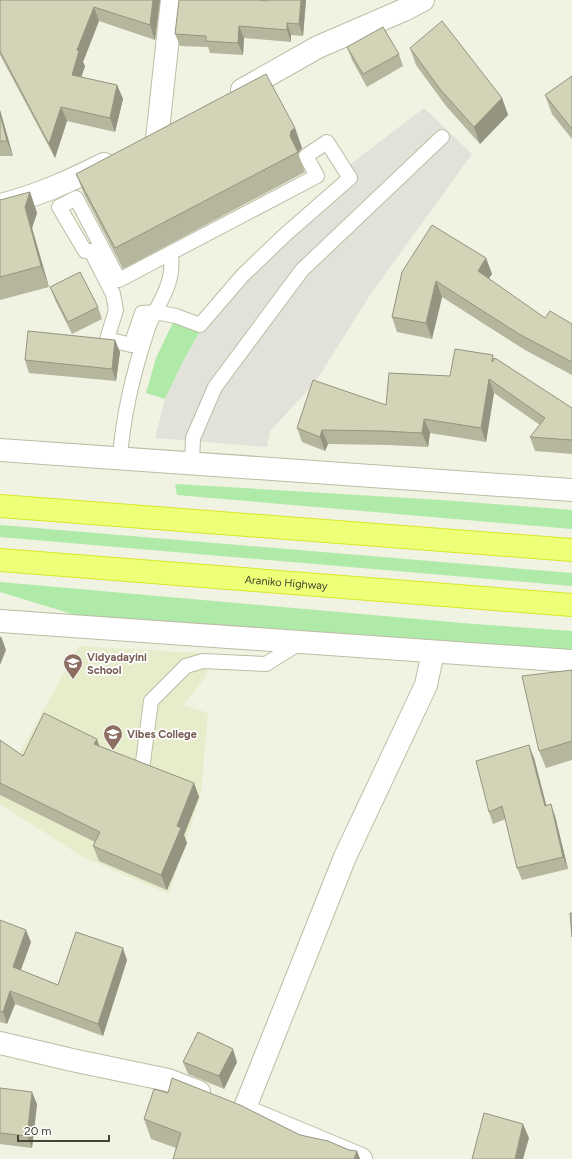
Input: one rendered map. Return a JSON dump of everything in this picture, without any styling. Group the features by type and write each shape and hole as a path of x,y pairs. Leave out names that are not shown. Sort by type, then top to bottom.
{"highway":[{"path":"0,506 572,550"},
{"name":"Araniko Highway","path":"0,560 572,605"}],"street":[{"path":"157,139 172,0"},
{"path":"224,100 318,47 404,10 423,0"},
{"path":"0,205 24,199 66,183 177,128"},
{"path":"0,450 572,490"},
{"path":"0,621 572,662"},
{"path":"244,1110 345,857 426,685 432,652"},
{"path":"0,1043 168,1080 361,1159"}],"lane":[{"path":"192,463 193,438 215,387 302,270 442,137"},
{"path":"327,142 350,178 242,275 200,325 176,316 155,312 142,313 131,345 107,339 116,310 113,294 91,252 85,252 59,207 76,198 119,280 171,253 317,176 306,156 327,142"},
{"path":"120,458 122,432 132,380 149,326 172,272 171,253"},
{"path":"143,762 151,701 186,666 203,661 266,664 301,642"}],"shaded area":[{"path":"424,108 472,154 370,295 314,384 270,431 267,447 155,438 165,399 183,362 203,327 200,325 350,178 344,169"},
{"name":"Vibes College","path":"79,646 213,654 204,679 183,705 208,713 201,793 169,894 83,857 0,804 0,789"}],"green space":[{"path":"176,316 203,326 165,399 146,393 156,358"},
{"path":"175,484 441,500 572,510 572,529 177,495"},
{"path":"0,525 572,573 572,586 0,537"},
{"path":"0,582 474,624 572,631 572,651 82,617 0,592"}],"building":[{"path":"0,0 153,0 150,25 94,7 77,50 79,51 72,75 117,85 110,118 61,107 49,144 0,51"},
{"path":"179,0 301,0 299,24 287,23 287,30 239,26 238,43 206,41 206,36 175,34"},
{"path":"442,21 502,98 474,127 440,89 410,48"},
{"path":"383,27 399,54 363,74 347,47"},
{"path":"266,74 295,128 291,131 290,136 298,152 115,248 76,174"},
{"path":"572,76 572,129 545,95"},
{"path":"0,114 7,141 0,141"},
{"path":"30,192 25,207 41,266 0,277 0,200"},
{"path":"432,225 486,258 478,271 545,318 550,311 572,324 572,362 519,334 436,281 426,323 392,317 402,272"},
{"path":"80,272 98,307 68,322 50,287"},
{"path":"28,331 115,340 112,369 25,360"},
{"path":"455,349 493,355 492,362 495,358 572,408 572,440 530,437 545,418 489,379 481,428 424,419 422,433 322,430 320,437 297,428 313,380 386,405 389,373 450,376"},
{"path":"572,670 572,741 539,751 522,676"},
{"path":"44,713 97,739 94,744 194,783 177,826 181,828 161,875 93,846 100,832 0,783 0,740 23,756"},
{"path":"529,745 545,806 551,804 563,857 517,868 502,806 489,812 476,761"},
{"path":"570,913 572,913 572,937"},
{"path":"0,920 26,930 13,967 58,985 76,932 123,948 98,1024 10,991 3,1012 0,1011"},
{"path":"198,1032 233,1049 219,1076 183,1062"},
{"path":"172,1078 240,1105 300,1135 328,1141 349,1150 357,1151 354,1159 173,1159 181,1133 144,1119 154,1089 168,1093"},
{"path":"0,1088 32,1092 27,1136 0,1133"},
{"path":"484,1113 523,1124 515,1159 472,1159"}],"place":[{"name":"Vidyadayini School","path":"73,680"},
{"name":"Vibes College","path":"113,751"}]}
